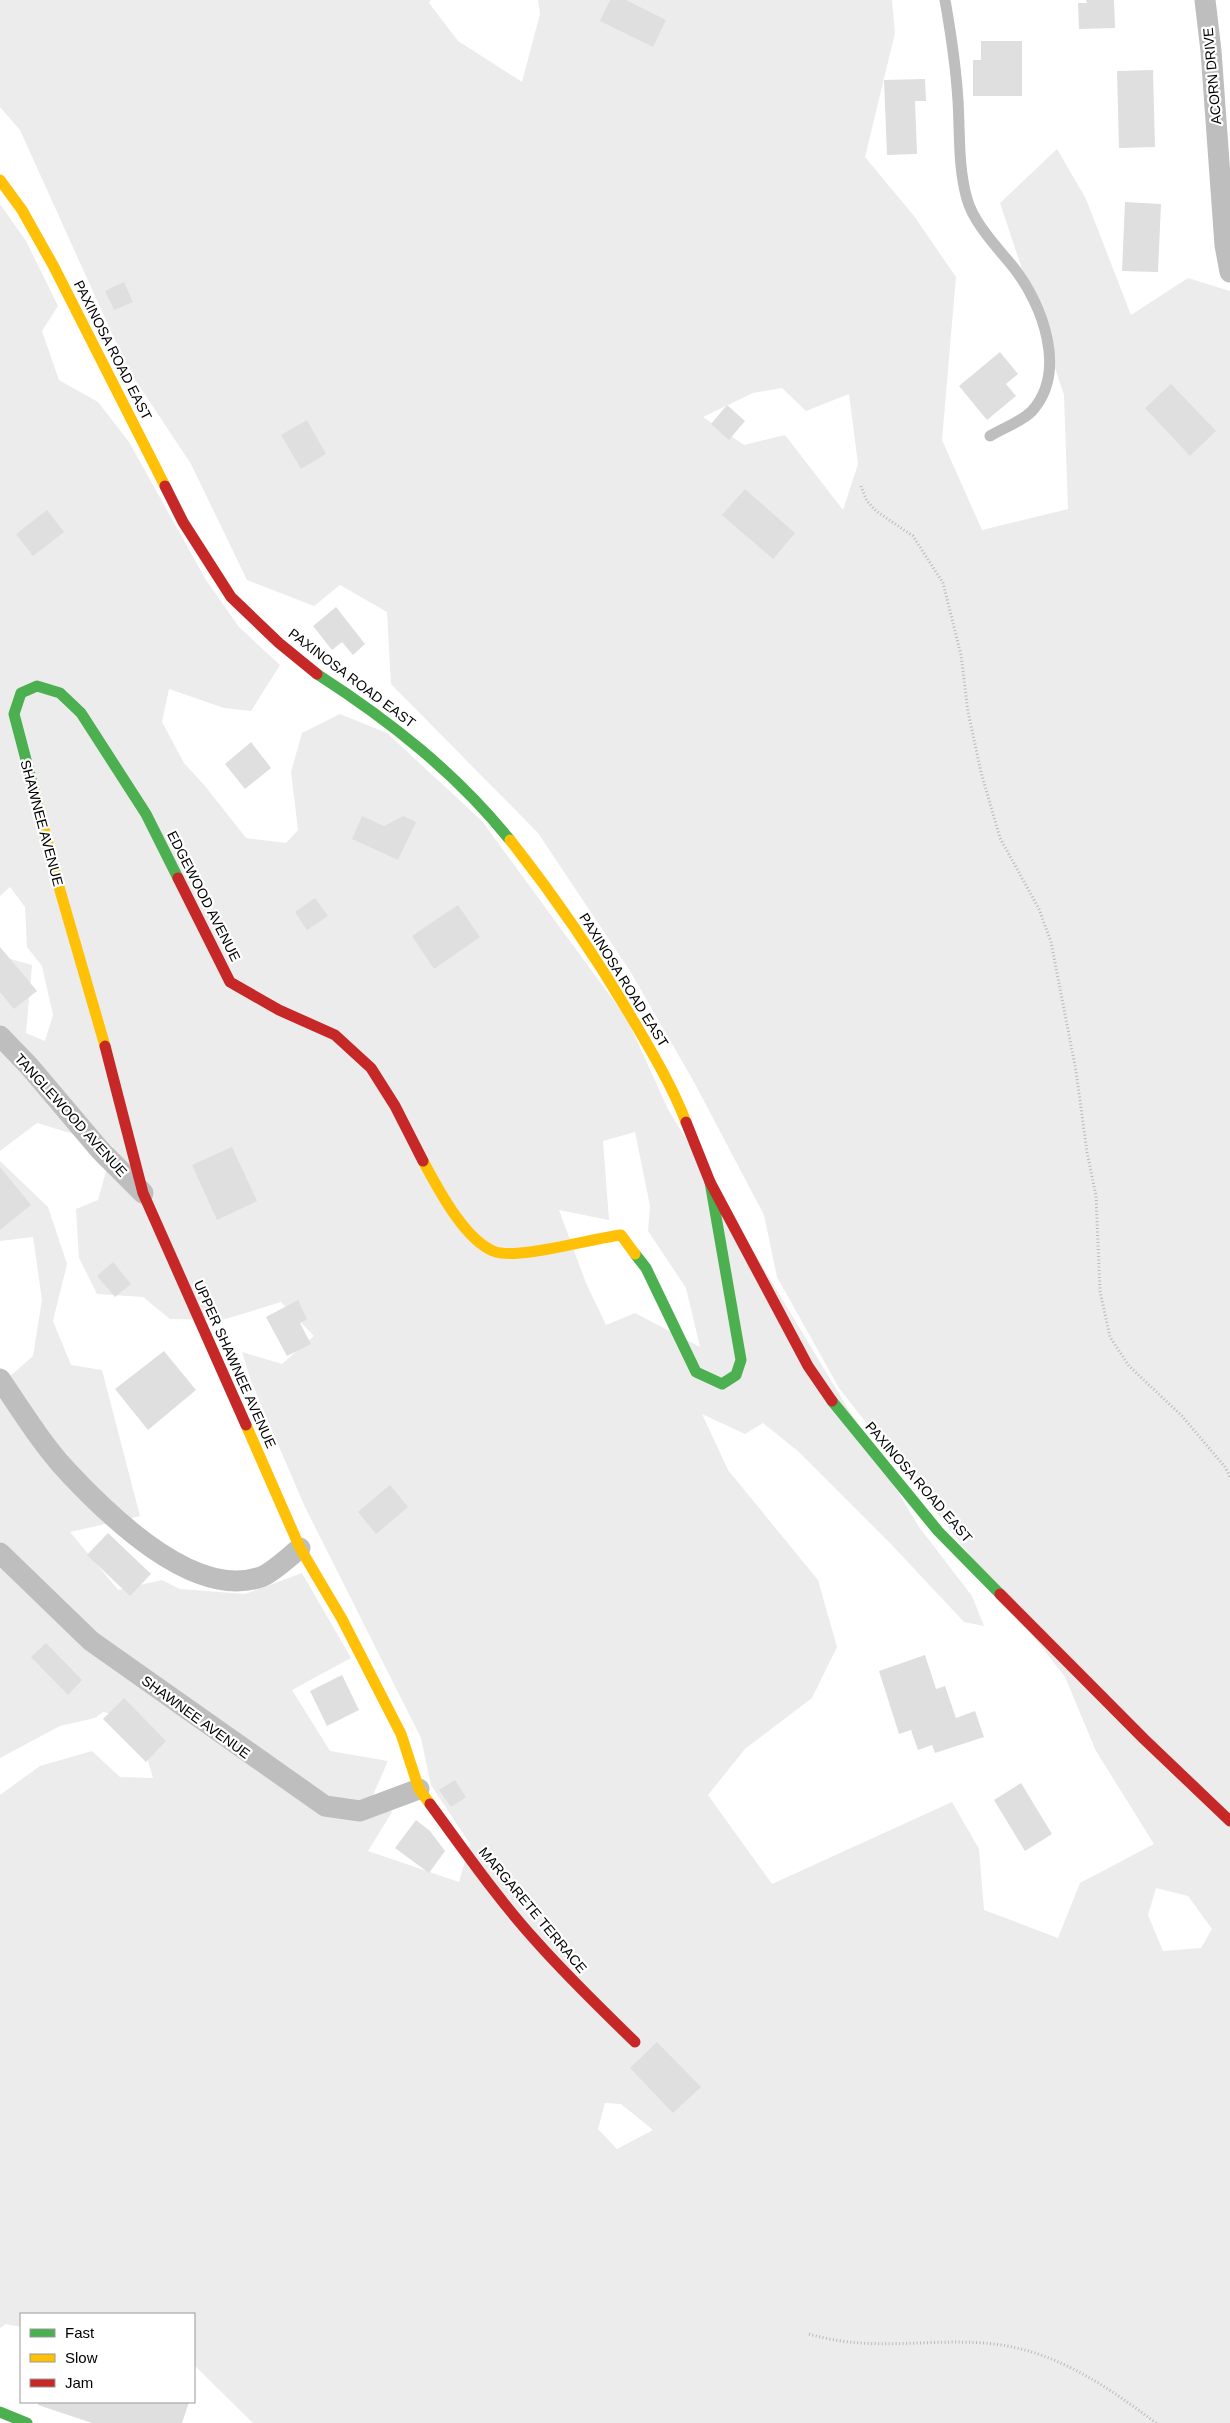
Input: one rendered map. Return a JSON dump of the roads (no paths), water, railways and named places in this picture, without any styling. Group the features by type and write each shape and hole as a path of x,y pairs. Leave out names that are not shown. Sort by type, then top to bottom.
{"street":[{"name":"ACORN DRIVE","path":"1205,0 1211,51 1225,245 1230,272"},
{"name":"PAXINOSA ROAD EAST","path":"0,180 22,210 54,267 183,522 232,597 279,643 315,673 368,707 429,755 496,823 544,883 612,983 671,1084 710,1182 808,1366 839,1411 938,1531 1144,1739 1230,1821"},
{"name":"EDGEWOOD AVENUE","path":"14,714 21,693 38,686 60,692 81,713 146,814 230,982 279,1010 335,1035 371,1068 395,1106 414,1146 451,1210 472,1235 493,1251 513,1254 565,1247 595,1238"},
{"name":"SHAWNEE AVENUE","path":"14,714 73,931"},
{"name":"UPPER SHAWNEE AVENUE","path":"73,931 118,1089 143,1192 300,1548 342,1619 401,1734 419,1789"},
{"name":"TANGLEWOOD AVENUE","path":"0,1036 29,1066 100,1150 143,1192"},
{"name":"PAXINOSA ROAD EAST","path":"595,1238 621,1235 646,1268 696,1372 722,1384 736,1375 741,1360 710,1182"},
{"path":"0,1380 67,1470 119,1520 162,1556 203,1575 230,1582 262,1577 300,1548"},
{"name":"SHAWNEE AVENUE","path":"0,1553 91,1641 324,1806 360,1811 419,1789"},
{"name":"MARGARETE TERRACE","path":"419,1789 467,1855 534,1939 584,1993 635,2042"},
{"path":"0,2412 27,2423"}],"lane":[{"path":"945,0 956,69 960,166 967,201 988,238 1015,269 1040,310 1049,343 1048,374 1043,397 1031,412 990,436"}]}
